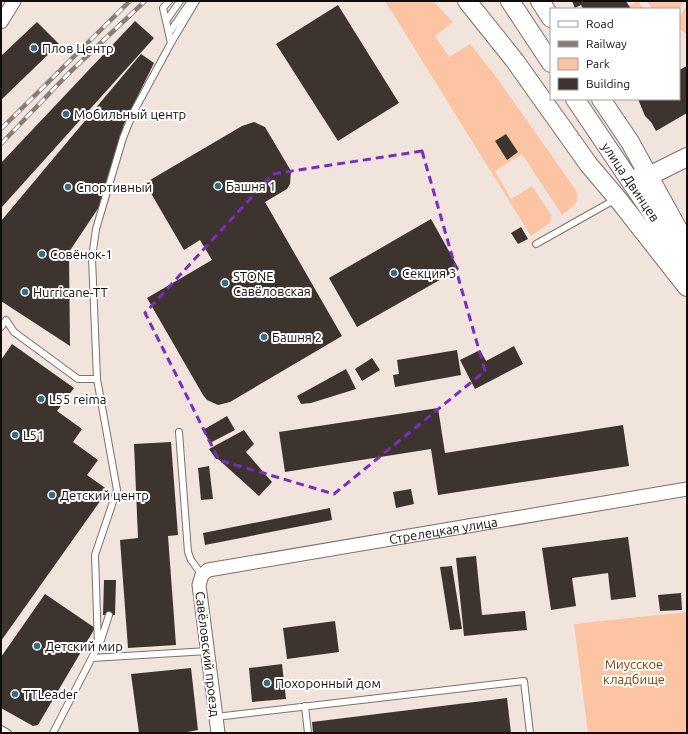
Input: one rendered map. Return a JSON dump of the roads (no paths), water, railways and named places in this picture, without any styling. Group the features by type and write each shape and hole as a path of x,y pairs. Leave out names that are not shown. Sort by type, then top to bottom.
{"street":[{"path":"2,15 14,1"},
{"path":"467,1 541,95 589,166 618,198 687,287"},
{"path":"510,1 550,61"},
{"path":"540,1 550,16"},
{"name":"улица Двинцев","path":"576,100 687,265"},
{"path":"603,100 630,142 687,246"},
{"path":"627,177 634,179 649,176 687,157"},
{"name":"Стрелецкая улица","path":"202,575 208,570 687,489"},
{"name":"Савёловский проезд","path":"202,575 199,585 218,733"}],"lane":[{"path":"169,1 163,8 171,43"},
{"path":"166,21 180,1"},
{"path":"169,33 190,1"},
{"path":"98,646 95,555 117,490 97,380 92,258 96,229 123,138 133,114 171,43 196,1"},
{"path":"536,244 618,198"},
{"path":"1,327 6,320 14,332 78,379 97,380"},
{"path":"179,432 188,552 191,560 202,575"},
{"path":"53,733 98,646 109,615"},
{"path":"92,658 208,651"},
{"path":"216,717 524,681 530,733"},
{"path":"305,706 308,733"},
{"path":"1,729 8,733"}],"railway":[{"path":"1,129 130,1"},
{"path":"1,144 69,73 145,1"}],"place":[{"name":"Плов Центр","path":"34,48"},
{"name":"Мобильный центр","path":"66,114"},
{"name":"Башня 1","path":"218,186"},
{"name":"Спортивный","path":"68,187"},
{"name":"Совёнок-1","path":"42,254"},
{"name":"Секция 3","path":"394,273"},
{"name":"STONE Савёловская","path":"225,283"},
{"name":"Hurricane-TT","path":"25,292"},
{"name":"Башня 2","path":"264,337"},
{"name":"L55 reima","path":"41,399"},
{"name":"L51","path":"15,435"},
{"name":"Детский центр","path":"52,495"},
{"name":"Детский мир","path":"37,646"},
{"name":"Похоронный дом","path":"267,683"},
{"name":"TTLeader","path":"15,694"}],"park label":[{"name":"Миусское кладбище","path":"634,672"}]}
